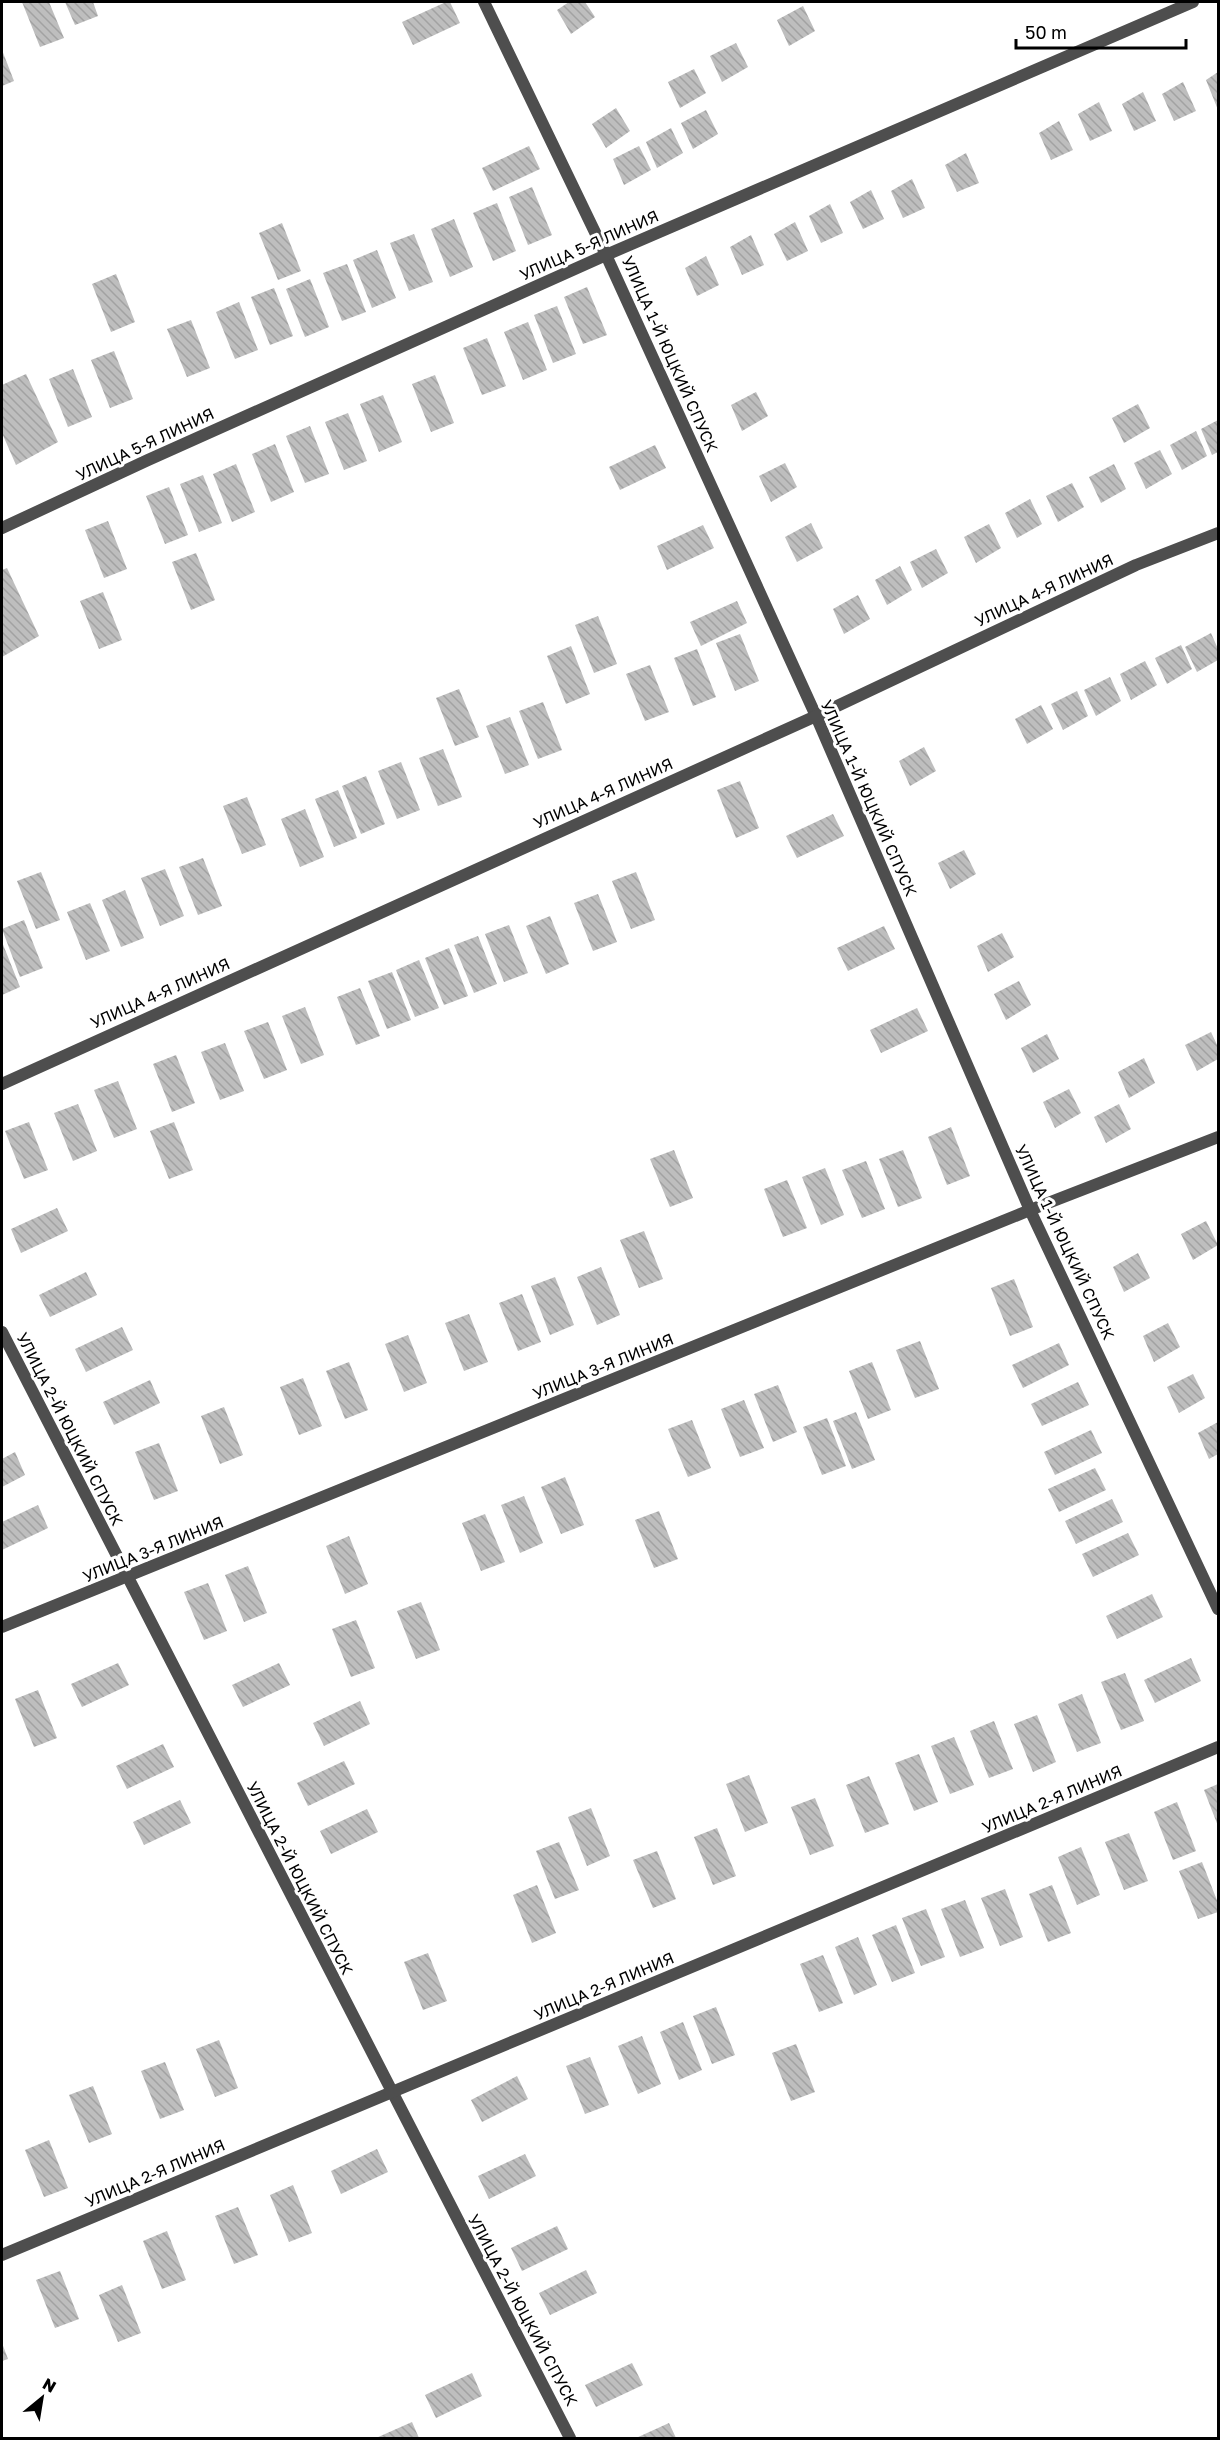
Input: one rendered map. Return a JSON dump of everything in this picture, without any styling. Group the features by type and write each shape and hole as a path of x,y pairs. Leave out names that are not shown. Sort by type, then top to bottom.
{"street":[{"name":"УЛИЦА 1-Й ЮЦКИЙ СПУСК","path":"484,2 606,255 816,716 1030,1210 1218,1609"},
{"name":"УЛИЦА 5-Я ЛИНИЯ","path":"2,528 148,460 606,255 1193,2"},
{"name":"УЛИЦА 4-Я ЛИНИЯ","path":"2,1084 816,716 1136,565 1218,533"},
{"name":"УЛИЦА 3-Я ЛИНИЯ","path":"2,1627 1030,1210 1218,1137"},
{"name":"УЛИЦА 2-Й ЮЦКИЙ СПУСК","path":"2,1332 570,2439"},
{"name":"УЛИЦА 2-Я ЛИНИЯ","path":"2,2255 1218,1747"}],"building":[{"path":"22,2 49,2 64,38 40,47"},
{"path":"65,2 93,2 98,16 75,25"},
{"path":"450,2 460,23 413,45 402,22"},
{"path":"569,2 585,2 595,17 571,34 557,10"},
{"path":"803,6 815,31 789,46 777,20"},
{"path":"736,43 748,67 722,82 710,56"},
{"path":"2,50 14,81 2,86"},
{"path":"694,69 706,93 680,108 668,82"},
{"path":"1218,72 1218,110 1206,80"},
{"path":"1183,82 1196,111 1174,121 1162,94"},
{"path":"1143,92 1156,121 1134,131 1122,104"},
{"path":"1099,102 1112,131 1090,141 1078,114"},
{"path":"616,108 630,131 606,148 592,124"},
{"path":"706,110 718,134 693,149 681,123"},
{"path":"1059,121 1073,150 1051,160 1039,133"},
{"path":"671,128 683,153 657,168 646,142"},
{"path":"529,146 540,169 493,191 482,168"},
{"path":"639,146 651,170 624,185 613,159"},
{"path":"966,153 979,183 957,192 945,165"},
{"path":"912,179 925,208 903,218 891,191"},
{"path":"532,187 552,235 528,245 509,197"},
{"path":"871,190 884,219 863,229 850,202"},
{"path":"497,203 516,251 493,261 473,213"},
{"path":"830,204 843,233 821,243 809,216"},
{"path":"454,219 473,267 450,277 431,229"},
{"path":"795,222 808,251 787,261 774,234"},
{"path":"282,223 301,271 278,280 259,233"},
{"path":"414,234 433,282 409,291 390,243"},
{"path":"751,235 764,265 742,275 730,247"},
{"path":"377,250 396,298 372,308 353,260"},
{"path":"706,256 719,285 697,296 685,268"},
{"path":"347,264 366,312 342,321 323,273"},
{"path":"116,274 135,322 111,332 92,284"},
{"path":"310,279 329,327 305,337 286,289"},
{"path":"587,287 607,335 583,344 564,297"},
{"path":"274,288 293,336 270,345 251,297"},
{"path":"239,302 258,350 235,359 216,312"},
{"path":"557,306 576,354 553,363 534,315"},
{"path":"191,320 210,368 187,377 167,329"},
{"path":"528,322 547,370 523,380 504,332"},
{"path":"487,338 506,386 482,395 463,348"},
{"path":"114,351 133,399 110,408 91,360"},
{"path":"73,369 92,417 68,427 49,379"},
{"path":"26,374 58,442 16,465 2,433 2,385"},
{"path":"435,375 454,423 431,432 412,384"},
{"path":"756,392 768,416 742,431 731,405"},
{"path":"383,395 402,442 379,452 360,404"},
{"path":"1138,404 1150,428 1124,443 1112,418"},
{"path":"348,413 367,461 344,470 325,422"},
{"path":"1218,420 1218,452 1212,455 1201,429"},
{"path":"310,426 329,474 305,483 286,436"},
{"path":"1196,431 1207,456 1182,470 1170,445"},
{"path":"275,444 294,492 271,502 252,454"},
{"path":"655,445 666,468 620,490 609,467"},
{"path":"1160,450 1172,474 1146,489 1134,463"},
{"path":"785,463 797,487 771,502 759,476"},
{"path":"236,464 255,512 232,522 213,474"},
{"path":"1114,464 1126,489 1101,503 1089,477"},
{"path":"203,475 222,523 199,532 180,484"},
{"path":"1072,483 1084,507 1058,522 1046,496"},
{"path":"169,487 188,535 165,544 146,496"},
{"path":"1030,499 1042,524 1017,538 1005,513"},
{"path":"108,521 127,569 104,578 85,530"},
{"path":"811,523 823,548 797,562 785,537"},
{"path":"989,524 1001,548 976,563 964,537"},
{"path":"703,525 714,548 667,570 657,546"},
{"path":"936,549 948,573 922,588 910,562"},
{"path":"196,553 215,600 191,610 172,562"},
{"path":"900,566 912,590 887,605 875,580"},
{"path":"7,568 39,636 2,657 2,570"},
{"path":"103,592 122,640 99,649 80,601"},
{"path":"858,595 870,619 844,634 833,609"},
{"path":"737,601 747,623 701,646 690,622"},
{"path":"598,616 617,664 594,673 575,625"},
{"path":"1211,633 1218,649 1218,660 1197,672 1185,647"},
{"path":"740,634 759,681 735,691 716,643"},
{"path":"1181,645 1192,669 1167,684 1155,658"},
{"path":"571,646 590,694 566,704 547,656"},
{"path":"697,649 716,697 693,706 674,658"},
{"path":"1145,661 1157,685 1131,700 1120,674"},
{"path":"650,665 669,712 645,721 626,674"},
{"path":"1110,677 1121,701 1096,716 1084,690"},
{"path":"459,689 479,737 455,746 436,698"},
{"path":"1077,691 1088,716 1063,730 1051,704"},
{"path":"543,702 562,750 538,759 519,711"},
{"path":"1041,705 1053,729 1027,744 1015,719"},
{"path":"510,717 529,765 505,774 486,726"},
{"path":"924,747 936,771 910,786 899,761"},
{"path":"443,749 462,797 438,806 419,758"},
{"path":"401,762 420,810 397,819 378,771"},
{"path":"366,776 385,824 361,834 342,786"},
{"path":"740,781 759,828 736,838 717,790"},
{"path":"338,790 357,838 334,847 315,799"},
{"path":"247,797 266,845 242,854 223,806"},
{"path":"305,809 324,857 300,867 281,819"},
{"path":"833,814 844,836 797,858 786,836"},
{"path":"964,850 976,874 950,889 938,863"},
{"path":"203,858 222,906 198,915 179,867"},
{"path":"165,869 184,916 160,926 141,878"},
{"path":"41,872 60,920 36,929 17,881"},
{"path":"636,872 655,920 631,929 612,881"},
{"path":"125,890 144,938 121,947 102,900"},
{"path":"598,894 617,942 593,951 574,903"},
{"path":"90,903 110,951 86,960 67,912"},
{"path":"550,916 569,964 546,974 526,926"},
{"path":"24,920 43,968 20,977 2,929"},
{"path":"509,925 528,973 504,982 485,934"},
{"path":"884,926 895,949 848,971 837,948"},
{"path":"1002,933 1014,957 988,972 977,946"},
{"path":"478,936 497,984 474,993 454,945"},
{"path":"2,942 20,987 2,995"},
{"path":"449,948 468,996 444,1005 425,958"},
{"path":"419,960 439,1008 415,1017 396,970"},
{"path":"392,972 411,1020 387,1029 368,981"},
{"path":"1019,981 1031,1005 1006,1020 994,994"},
{"path":"360,988 380,1036 356,1045 337,997"},
{"path":"305,1007 324,1055 301,1064 282,1016"},
{"path":"917,1008 928,1031 881,1053 870,1030"},
{"path":"268,1022 287,1070 264,1079 244,1031"},
{"path":"1211,1032 1218,1047 1218,1059 1197,1071 1185,1045"},
{"path":"1047,1034 1059,1059 1033,1073 1021,1048"},
{"path":"225,1043 244,1091 220,1100 201,1052"},
{"path":"176,1055 195,1103 172,1112 153,1064"},
{"path":"1144,1058 1155,1083 1129,1098 1118,1072"},
{"path":"118,1081 137,1129 114,1138 94,1090"},
{"path":"1069,1089 1081,1113 1055,1128 1043,1102"},
{"path":"78,1104 97,1151 73,1161 54,1113"},
{"path":"1119,1104 1131,1129 1106,1143 1094,1117"},
{"path":"29,1122 48,1170 24,1179 5,1131"},
{"path":"174,1122 193,1170 169,1179 150,1131"},
{"path":"951,1127 970,1176 947,1185 928,1137"},
{"path":"674,1150 693,1198 670,1207 650,1159"},
{"path":"903,1150 922,1198 898,1207 879,1159"},
{"path":"866,1161 885,1209 862,1218 842,1170"},
{"path":"825,1168 844,1215 821,1225 802,1177"},
{"path":"787,1180 807,1228 783,1237 764,1189"},
{"path":"57,1208 68,1231 21,1253 11,1229"},
{"path":"1206,1221 1218,1245 1193,1260 1181,1234"},
{"path":"644,1231 663,1279 639,1288 620,1240"},
{"path":"1138,1253 1150,1278 1124,1292 1113,1267"},
{"path":"601,1267 620,1315 597,1325 577,1277"},
{"path":"86,1272 97,1295 50,1317 39,1295"},
{"path":"555,1277 574,1325 550,1335 531,1286"},
{"path":"1014,1279 1033,1327 1010,1336 991,1288"},
{"path":"522,1294 541,1342 518,1351 499,1303"},
{"path":"469,1314 488,1362 464,1371 445,1323"},
{"path":"1168,1323 1180,1347 1154,1362 1143,1336"},
{"path":"122,1327 133,1350 86,1372 75,1349"},
{"path":"408,1335 427,1383 404,1392 385,1344"},
{"path":"920,1341 939,1389 915,1398 896,1350"},
{"path":"1059,1343 1069,1365 1023,1388 1012,1365"},
{"path":"349,1362 368,1410 345,1419 326,1371"},
{"path":"872,1362 891,1410 868,1419 849,1371"},
{"path":"1193,1374 1205,1398 1179,1413 1167,1387"},
{"path":"303,1378 322,1426 299,1435 280,1387"},
{"path":"150,1380 160,1403 114,1425 103,1402"},
{"path":"1078,1382 1089,1405 1042,1426 1031,1404"},
{"path":"778,1385 797,1432 773,1442 754,1394"},
{"path":"744,1400 764,1448 740,1457 721,1409"},
{"path":"224,1407 243,1455 220,1464 201,1416"},
{"path":"856,1412 875,1460 852,1469 833,1421"},
{"path":"827,1418 846,1466 822,1475 803,1427"},
{"path":"692,1420 711,1468 688,1477 668,1429"},
{"path":"1218,1422 1218,1454 1209,1459 1198,1433"},
{"path":"1091,1430 1102,1453 1055,1475 1044,1452"},
{"path":"159,1443 178,1491 154,1500 135,1452"},
{"path":"15,1452 25,1475 2,1487 2,1459"},
{"path":"1095,1468 1106,1490 1059,1512 1048,1489"},
{"path":"565,1477 584,1525 561,1534 541,1487"},
{"path":"524,1496 543,1543 520,1553 501,1505"},
{"path":"1112,1499 1123,1522 1076,1544 1065,1521"},
{"path":"38,1505 48,1528 2,1550 2,1522"},
{"path":"659,1511 678,1559 654,1568 635,1520"},
{"path":"485,1514 505,1562 481,1571 462,1523"},
{"path":"1128,1533 1139,1555 1093,1577 1082,1554"},
{"path":"349,1536 368,1584 345,1594 326,1546"},
{"path":"248,1566 267,1613 244,1622 225,1575"},
{"path":"208,1583 227,1631 204,1640 184,1592"},
{"path":"1152,1594 1163,1617 1117,1639 1106,1616"},
{"path":"421,1602 440,1650 416,1659 397,1611"},
{"path":"356,1620 375,1668 351,1677 332,1629"},
{"path":"1191,1658 1201,1681 1155,1703 1144,1680"},
{"path":"118,1663 129,1685 82,1707 71,1684"},
{"path":"279,1663 290,1685 243,1707 232,1685"},
{"path":"1125,1673 1144,1721 1121,1730 1101,1682"},
{"path":"38,1690 57,1738 34,1747 15,1699"},
{"path":"1082,1694 1101,1743 1077,1752 1058,1704"},
{"path":"360,1701 370,1724 324,1746 313,1723"},
{"path":"1037,1715 1056,1762 1033,1772 1014,1724"},
{"path":"994,1721 1013,1769 989,1778 970,1731"},
{"path":"954,1737 974,1785 950,1794 931,1746"},
{"path":"163,1744 174,1767 127,1789 116,1766"},
{"path":"919,1754 938,1802 914,1811 895,1763"},
{"path":"344,1761 355,1784 308,1806 297,1783"},
{"path":"749,1775 768,1823 745,1832 726,1784"},
{"path":"869,1776 889,1824 865,1833 846,1785"},
{"path":"1218,1784 1218,1826 1204,1790"},
{"path":"815,1798 834,1846 810,1855 791,1807"},
{"path":"180,1800 191,1823 144,1845 133,1822"},
{"path":"1177,1802 1196,1851 1173,1860 1154,1812"},
{"path":"591,1808 610,1856 587,1866 568,1817"},
{"path":"367,1809 378,1832 331,1854 320,1831"},
{"path":"717,1828 736,1876 713,1885 694,1837"},
{"path":"1129,1833 1148,1881 1124,1890 1105,1842"},
{"path":"559,1842 579,1890 555,1899 536,1851"},
{"path":"1081,1847 1100,1895 1077,1905 1058,1857"},
{"path":"657,1851 676,1899 653,1908 633,1860"},
{"path":"1202,1862 1218,1903 1218,1912 1198,1919 1179,1871"},
{"path":"537,1885 556,1933 532,1943 513,1895"},
{"path":"1052,1885 1071,1933 1048,1942 1029,1894"},
{"path":"1005,1889 1023,1937 1000,1946 981,1898"},
{"path":"965,1900 984,1948 960,1957 941,1909"},
{"path":"926,1909 945,1957 921,1966 902,1918"},
{"path":"896,1925 915,1973 892,1982 872,1935"},
{"path":"858,1937 877,1985 854,1995 835,1947"},
{"path":"428,1953 447,2001 423,2010 404,1962"},
{"path":"823,1955 843,2003 819,2012 800,1964"},
{"path":"716,2007 735,2055 712,2064 693,2016"},
{"path":"683,2022 702,2070 679,2080 660,2032"},
{"path":"642,2036 661,2084 638,2094 618,2046"},
{"path":"219,2040 238,2088 215,2097 196,2049"},
{"path":"796,2044 815,2092 791,2101 772,2053"},
{"path":"590,2057 609,2105 585,2114 566,2066"},
{"path":"165,2062 184,2110 160,2119 141,2071"},
{"path":"517,2076 528,2099 482,2122 471,2100"},
{"path":"93,2086 112,2134 89,2143 69,2095"},
{"path":"49,2140 68,2188 44,2197 25,2150"},
{"path":"377,2149 388,2172 341,2194 331,2171"},
{"path":"525,2154 536,2176 489,2199 478,2176"},
{"path":"293,2185 312,2233 289,2242 270,2195"},
{"path":"238,2207 258,2255 234,2264 215,2216"},
{"path":"557,2226 568,2249 522,2271 511,2248"},
{"path":"167,2231 186,2280 162,2289 143,2241"},
{"path":"586,2270 597,2293 550,2315 539,2293"},
{"path":"60,2271 79,2319 55,2328 36,2280"},
{"path":"122,2285 141,2333 118,2342 99,2295"},
{"path":"2,2343 8,2359 2,2361"},
{"path":"632,2363 643,2385 596,2407 585,2385"},
{"path":"472,2373 482,2396 436,2418 425,2395"},
{"path":"412,2422 419,2438 376,2438"},
{"path":"669,2423 676,2438 636,2438"}]}
